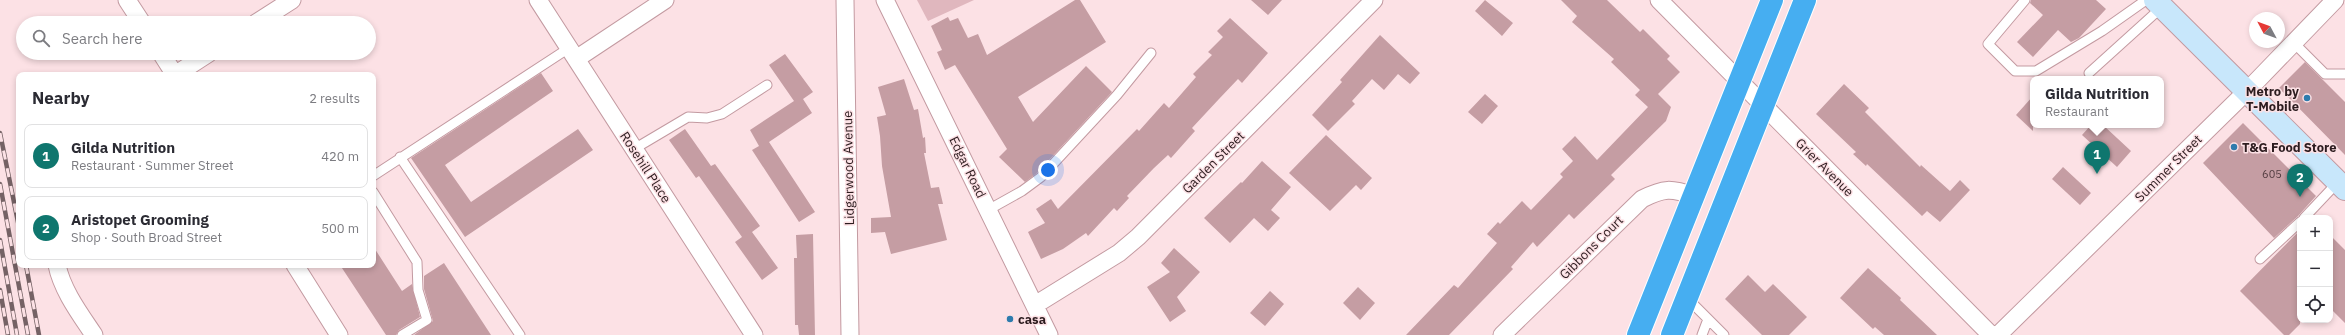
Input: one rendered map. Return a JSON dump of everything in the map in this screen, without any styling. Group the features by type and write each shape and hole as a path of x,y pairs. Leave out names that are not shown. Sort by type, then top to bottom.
{"highway":[{"path":"1672,335 1805,0"},
{"path":"1638,335 1740,81 1767,3"}],"street":[{"path":"126,0 137,16"},
{"path":"267,16 292,0"},
{"name":"Rosehill Place","path":"538,0 754,335"},
{"path":"572,53 665,0"},
{"name":"Lidgerwood Avenue","path":"845,0 850,335"},
{"name":"Edgar Road","path":"885,0 1050,335"},
{"name":"Garden Street","path":"1035,305 1119,253 1138,237 1374,0"},
{"name":"Grier Avenue","path":"1659,0 1991,335"},
{"name":"Summer Street","path":"1998,335 2247,90 2335,0"},
{"path":"2155,2 2247,90 2341,185"},
{"path":"165,60 173,72"},
{"path":"180,72 198,60"},
{"name":"Gibbons Court","path":"1502,335 1642,199 1653,193 1672,189 1694,196"},
{"path":"58,268 59,274 76,307 94,335"},
{"path":"297,268 339,335"}],"lane":[{"path":"2025,0 1988,44 2015,71 2036,71 2155,2"},
{"path":"2089,73 2155,2"},
{"path":"2293,42 2325,74 2345,74"},
{"path":"376,174 400,157 572,53"},
{"path":"988,210 1022,191 1041,177 1117,95 1151,53"},
{"path":"634,149 688,117 707,118 722,114 767,85"},
{"path":"400,157 520,335"},
{"path":"2307,215 2341,185"},
{"path":"376,197 417,262 418,290 427,320 402,335"},
{"path":"2260,259 2297,225"},
{"path":"1687,298 1724,335"},
{"path":"1702,335 1708,319"}],"shaded area":[{"path":"917,0 974,0 928,21"}],"building":[{"path":"1075,0 1080,0 1106,42 1018,97 1033,122 1086,66 1112,92 1037,173 1025,182 999,157 1007,149 955,65 945,70 937,52 942,50 931,26 948,17 950,21 958,18 968,38 978,34 987,55"},
{"path":"1251,0 1282,0 1268,15"},
{"path":"1485,0 1513,23 1502,36 1475,11"},
{"path":"1561,0 1607,0 1640,32 1643,29 1670,56 1667,59 1680,72 1658,94 1671,107 1666,121 1611,175 1615,179 1574,219 1569,214 1537,247 1533,242 1511,267 1513,269 1449,335 1406,335 1454,285 1458,288 1497,243 1487,234 1498,222 1500,224 1522,201 1531,210 1563,177 1560,174 1573,161 1562,149 1575,136 1597,160 1648,107 1635,95 1640,90 1611,62 1614,59 1572,22 1577,16"},
{"path":"2031,0 2096,0 2106,9 2079,38 2071,42 2058,30 2033,57 2017,42 2043,15 2030,3"},
{"path":"1230,18 1268,53 1242,83 1238,79 1192,128 1195,131 1171,158 1168,155 1154,168 1127,196 1129,198 1117,211 1114,208 1088,236 1086,233 1063,249 1041,259 1028,232 1045,223 1036,209 1051,199 1058,209 1137,129 1139,131 1164,103 1169,108 1196,77 1193,74 1212,55 1208,52 1223,37 1217,31"},
{"path":"1380,35 1420,73 1410,84 1398,74 1384,90 1372,79 1352,101 1355,104 1328,131 1312,115 1342,82 1340,80"},
{"path":"785,54 813,92 803,99 812,113 769,142 815,212 799,222 752,150 759,146 750,130 794,101 769,65"},
{"path":"2305,62 2345,102 2345,155 2279,88"},
{"path":"541,73 553,91 445,165 471,202 578,129 593,150 465,237 411,158"},
{"path":"904,79 914,110 918,109 923,138 925,137 926,153 924,153 931,188 939,187 943,204 938,204 947,240 891,254 885,232 871,233 871,218 891,217 882,166 877,117 886,115 878,87"},
{"path":"1844,84 1869,108 1865,112 1920,167 1921,165 1950,191 1960,180 1970,190 1940,222 1927,211 1922,216 1867,164 1866,166 1853,154 1856,152 1816,114"},
{"path":"1485,94 1498,106 1482,124 1468,112"},
{"path":"2030,99 2030,128 2033,128 2033,131 2016,115"},
{"path":"2243,123 2316,196 2299,215 2297,215 2297,217 2274,238 2203,163"},
{"path":"2088,128 2106,128 2131,151 2117,167 2082,135"},
{"path":"685,129 711,166 715,164 760,226 752,232 778,268 762,280 735,242 742,237 699,176 696,178 669,140"},
{"path":"1326,135 1372,178 1361,190 1356,185 1330,211 1289,173"},
{"path":"1262,161 1291,187 1271,210 1280,218 1268,231 1254,218 1230,243 1204,218 1241,182 1242,183"},
{"path":"2063,167 2091,193 2080,205 2052,179"},
{"path":"2297,233 2297,323 2300,324 2289,335 2284,335 2240,291"},
{"path":"813,234 815,335 799,335 798,325 795,325 794,258 797,258 796,235"},
{"path":"2333,238 2345,250 2345,323 2333,311"},
{"path":"1174,248 1200,272 1177,297 1186,311 1170,322 1147,287 1170,272 1161,263"},
{"path":"376,251 402,291 412,284 420,317 399,330 396,335 386,335 342,268 376,268"},
{"path":"444,263 491,335 414,335 433,321 424,289 424,276"},
{"path":"1868,268 1901,298 1900,300 1937,335 1884,335 1875,327 1873,329 1840,298"},
{"path":"1748,275 1765,292 1773,284 1807,317 1789,335 1762,335 1725,299"},
{"path":"1358,287 1375,303 1360,320 1343,303"},
{"path":"1270,291 1284,304 1265,326 1250,313"}],"railway":[{"path":"0,133 16,212"},
{"path":"0,184 28,335"},
{"path":"0,240 17,335"},
{"path":"27,268 39,335"},
{"path":"0,290 8,335"}],"place":[{"name":"Metro by T-Mobile","path":"2307,98"},
{"name":"T&G Food Store","path":"2234,147"},
{"name":"Gilda Nutrition","path":"2097,174"},
{"name":"Aristopet Grooming","path":"2300,197"},
{"name":"casa","path":"1010,319"}]}
